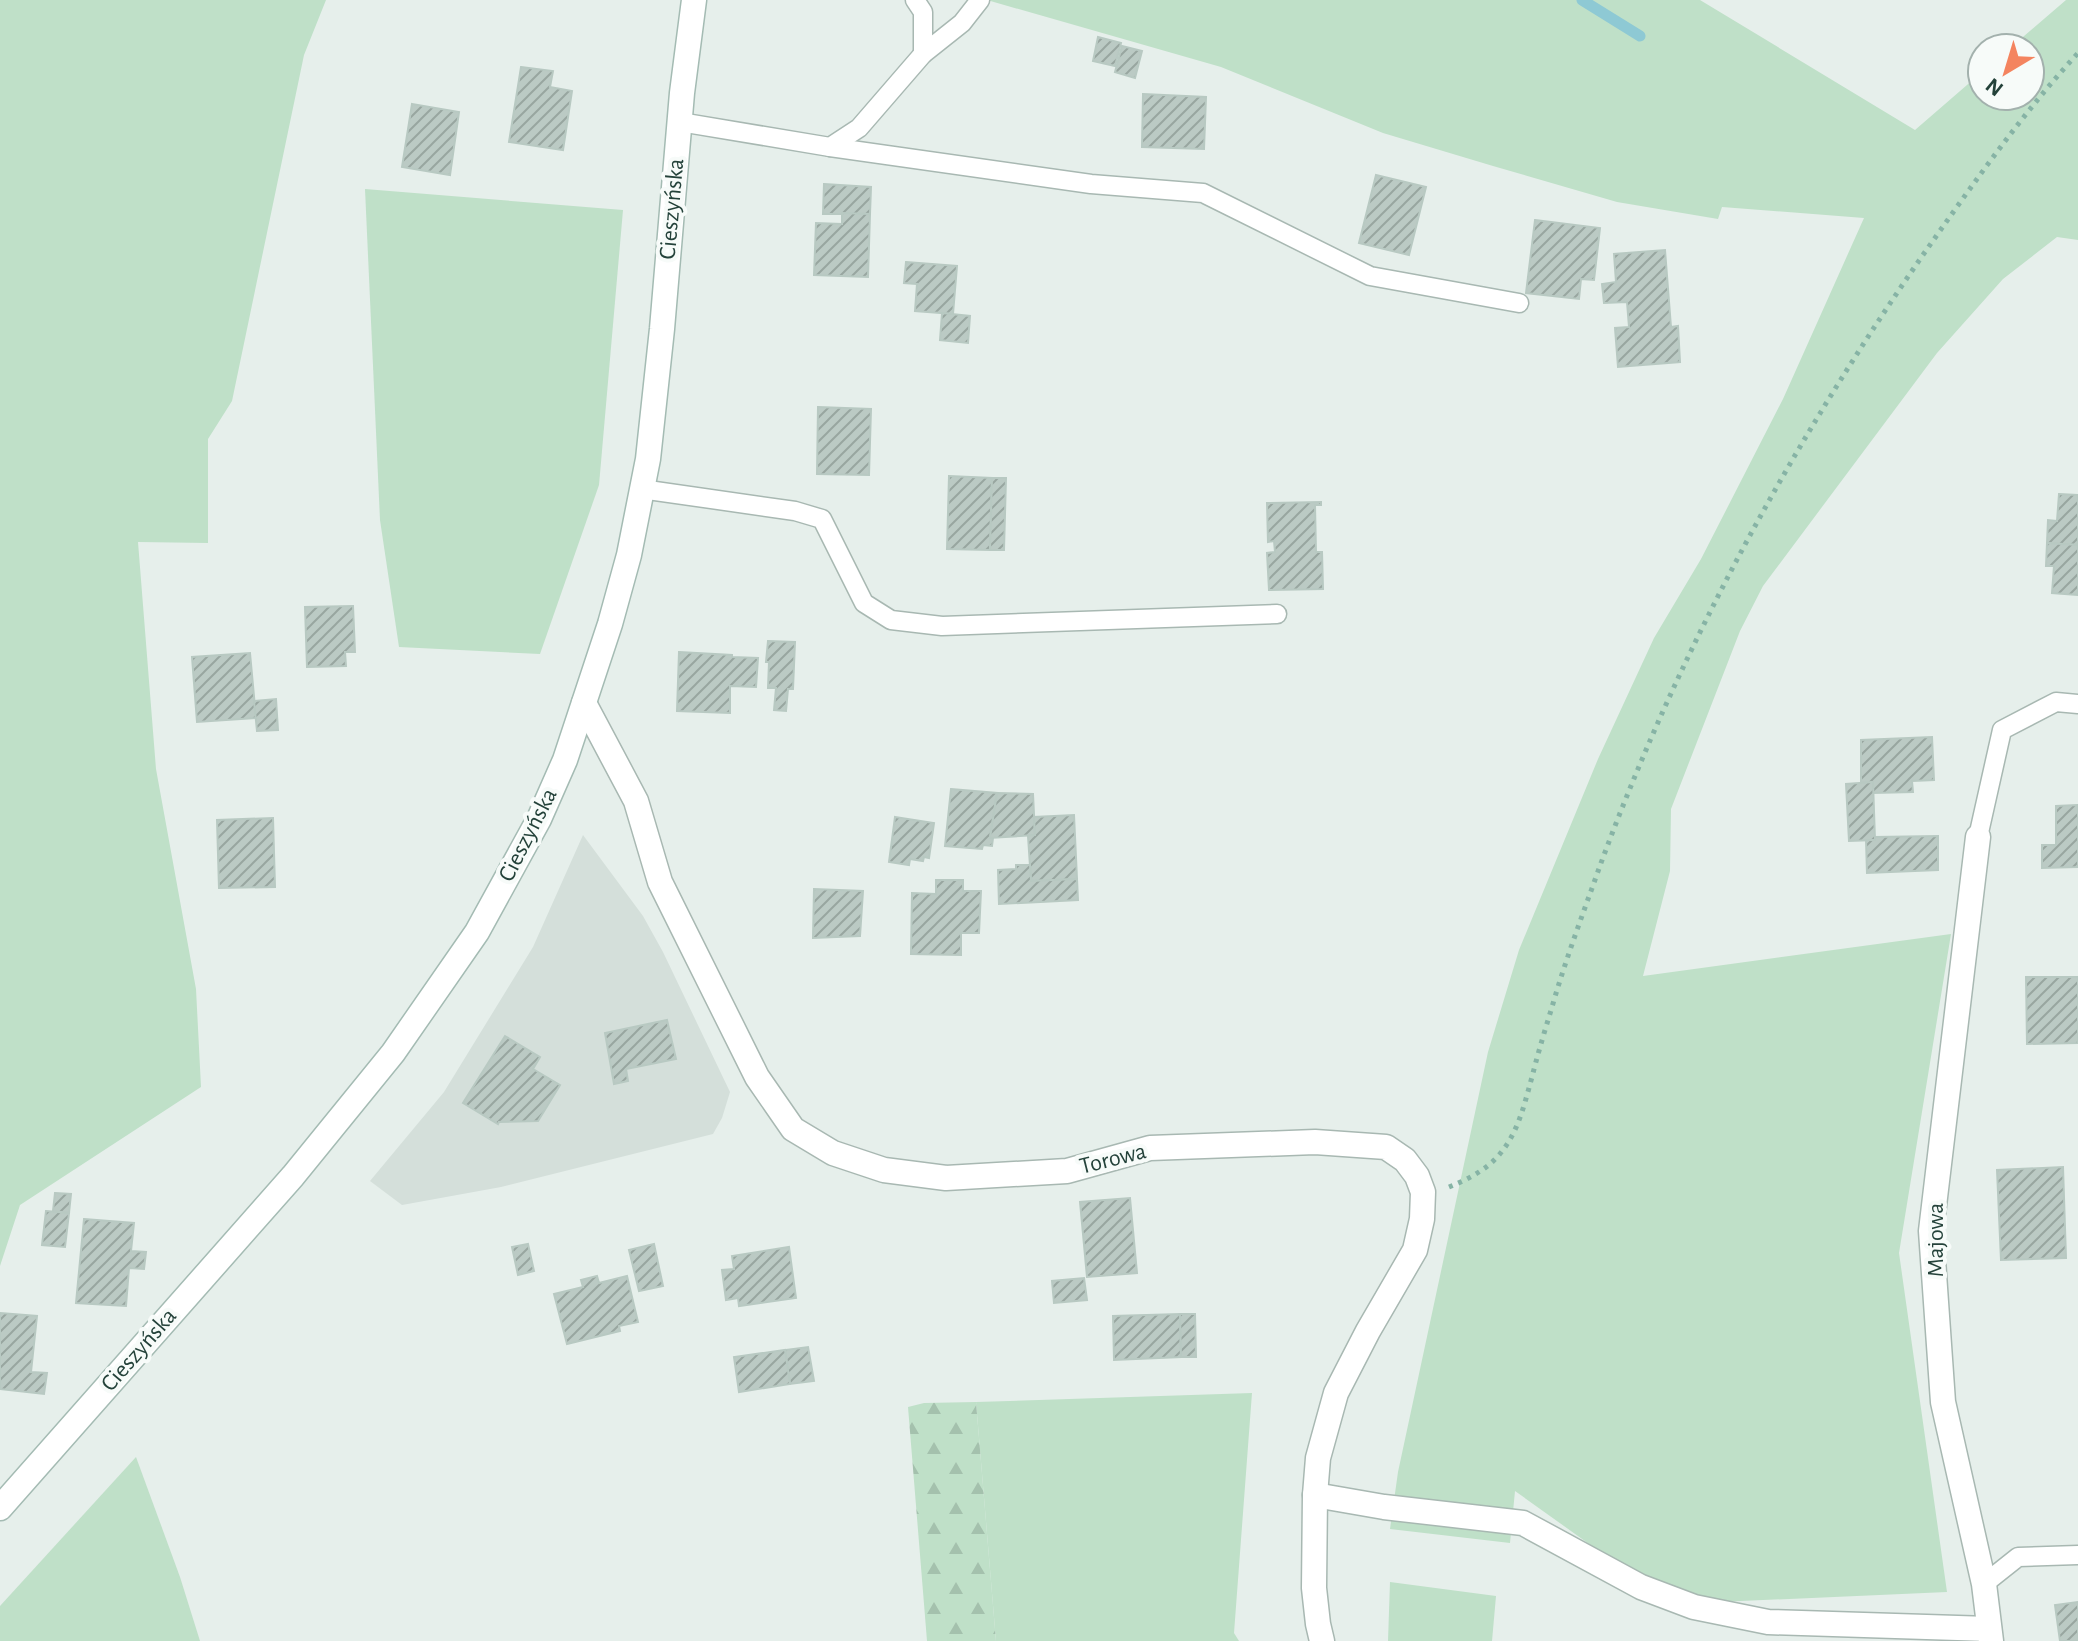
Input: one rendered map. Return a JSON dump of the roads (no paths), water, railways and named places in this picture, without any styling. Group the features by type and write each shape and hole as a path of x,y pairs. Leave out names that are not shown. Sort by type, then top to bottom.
{"street":[{"name":"Cieszyńska","path":"0,1508 293,1176 393,1053 477,932 533,831 565,760 610,624 629,555 648,459 694,0"},
{"name":"Torowa","path":"584,703 636,801 656,872 757,1077 793,1129 833,1153 884,1170 946,1178 1067,1171 1150,1148 1315,1142 1386,1147 1405,1160 1417,1176 1423,1192 1422,1219 1415,1250 1336,1393 1318,1458 1315,1495"},
{"name":"Majowa","path":"1978,837 1931,1231 1943,1402 1984,1584 1990,1635"},
{"path":"1322,1641 1314,1588 1315,1495 1384,1507 1523,1523 1641,1587 1694,1607 1768,1622 1990,1635"}],"lane":[{"path":"915,0 923,12 923,54"},
{"path":"830,147 859,128 923,54 962,23 980,0"},
{"path":"680,122 1091,184 1203,193 1370,276 1519,303"},
{"path":"641,489 795,511 822,519 864,603 891,620 942,626 1277,614"},
{"path":"1978,837 2002,730 2056,702 2078,704"},
{"path":"1984,1584 2018,1557 2078,1555"}],"waterway":[{"path":"1582,0 1640,36"}]}
